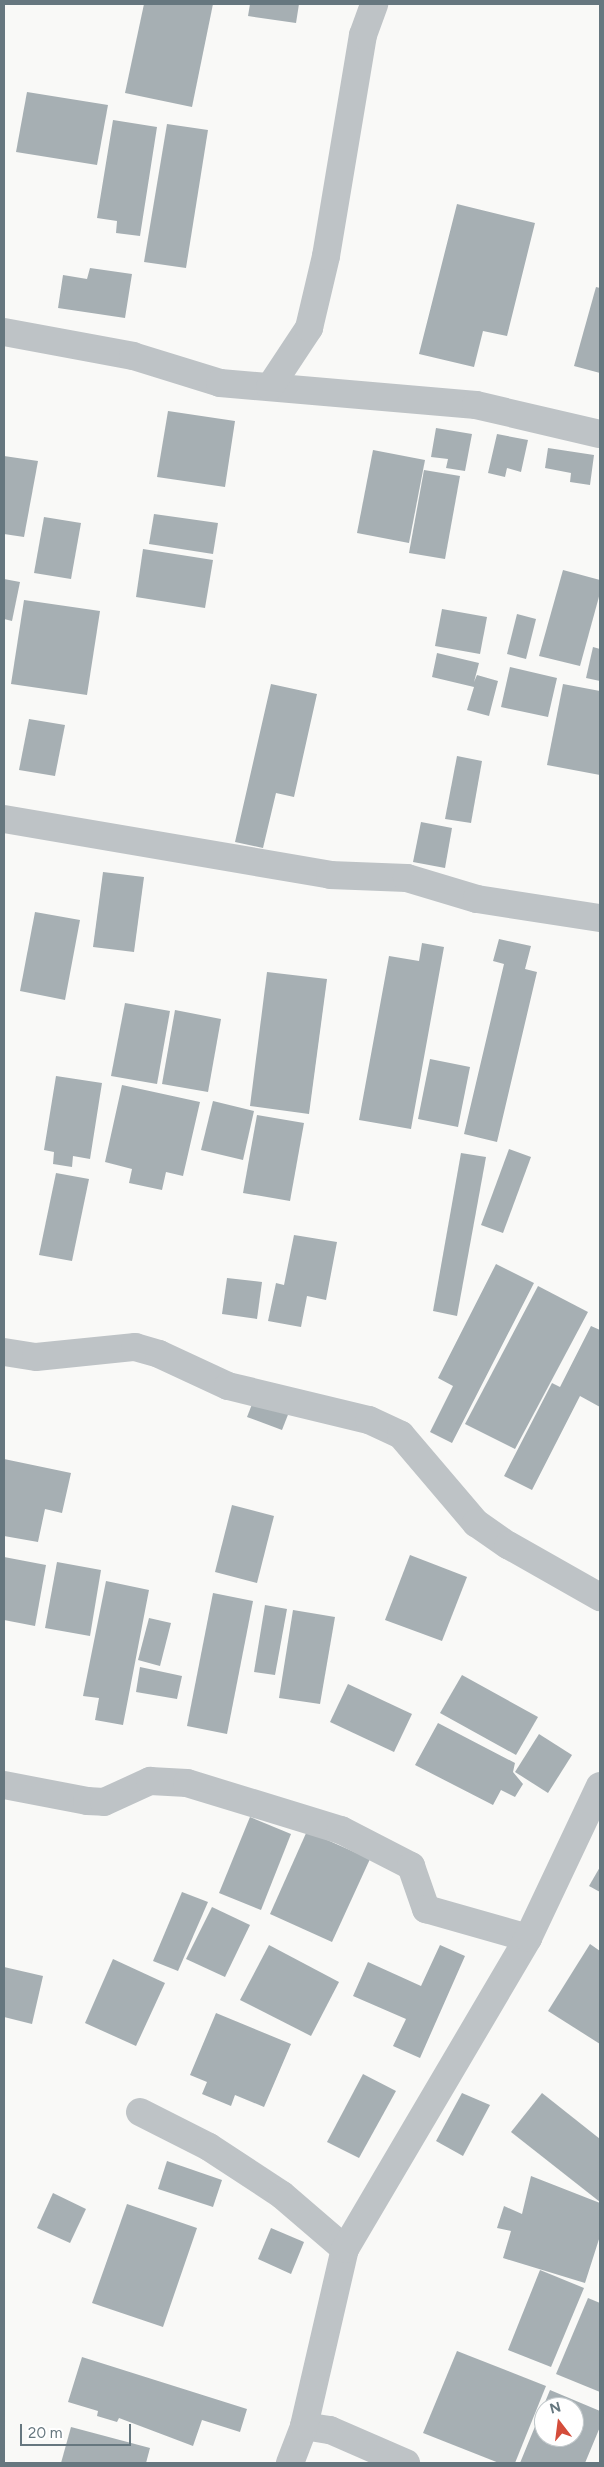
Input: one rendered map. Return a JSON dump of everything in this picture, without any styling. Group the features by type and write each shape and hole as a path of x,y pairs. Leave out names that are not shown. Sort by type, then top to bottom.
{"street":[{"path":"270,387 309,328 326,256 363,35 374,4"},
{"path":"4,332 133,356 220,383 476,405 600,434"},
{"path":"4,818 330,875 407,878 477,899 600,918"},
{"path":"4,1352 36,1357 135,1347 159,1354 228,1386 369,1420 401,1435 476,1523 508,1545 600,1597"},
{"path":"4,1785 87,1802 104,1802 150,1781 187,1783 341,1830 410,1866 426,1909 528,1938"},
{"path":"290,2463 304,2426 345,2249 528,1938 600,1786"},
{"path":"140,2112 209,2147 282,2195 345,2249"},
{"path":"304,2426 330,2430 406,2463"}],"building":[{"path":"144,4 213,4 192,107 125,93"},
{"path":"250,4 299,4 296,23 248,16"},
{"path":"27,92 108,105 97,165 16,152"},
{"path":"113,120 157,127 140,236 116,233 117,221 97,218"},
{"path":"167,124 208,130 186,268 144,262"},
{"path":"457,204 535,223 507,336 483,331 474,367 419,354"},
{"path":"90,268 132,274 125,318 58,308 63,275 87,279"},
{"path":"596,287 600,288 600,373 574,366"},
{"path":"168,411 235,421 225,487 157,477"},
{"path":"436,428 472,434 465,471 446,468 448,459 431,457"},
{"path":"497,434 528,440 521,472 507,468 505,477 488,473"},
{"path":"548,448 594,455 590,485 570,482 571,473 545,468"},
{"path":"373,450 425,460 409,543 357,533"},
{"path":"4,456 38,461 24,537 4,534"},
{"path":"424,470 460,476 445,559 409,553"},
{"path":"154,514 218,523 213,554 149,544"},
{"path":"44,517 81,523 71,579 34,573"},
{"path":"143,549 213,560 205,608 136,597"},
{"path":"563,570 600,580 600,593 580,666 539,656"},
{"path":"4,579 20,582 12,621 4,619"},
{"path":"24,600 100,611 87,695 11,684"},
{"path":"442,609 487,617 480,654 435,646"},
{"path":"517,614 536,619 526,659 507,654"},
{"path":"593,647 600,649 600,681 586,678"},
{"path":"437,653 479,663 474,682 477,675 498,681 489,716 467,710 474,687 432,677"},
{"path":"510,667 557,678 548,717 501,707"},
{"path":"271,684 317,694 294,797 276,793 263,848 235,842"},
{"path":"563,684 600,691 600,775 547,765"},
{"path":"29,719 65,725 55,776 19,770"},
{"path":"457,756 482,761 471,823 445,819"},
{"path":"421,822 452,828 445,868 413,862"},
{"path":"103,872 144,877 134,952 93,947"},
{"path":"35,912 80,920 65,1000 20,991"},
{"path":"499,939 531,946 525,969 537,972 497,1142 464,1134 504,964 493,961"},
{"path":"422,943 444,947 411,1129 359,1120 389,956 419,961"},
{"path":"267,972 327,979 309,1114 250,1106"},
{"path":"125,1003 170,1011 157,1084 111,1076"},
{"path":"175,1010 221,1019 208,1092 162,1084"},
{"path":"430,1059 470,1067 458,1127 418,1119"},
{"path":"56,1076 102,1083 90,1159 73,1156 72,1167 53,1164 54,1152 44,1150"},
{"path":"122,1085 200,1102 183,1176 166,1172 162,1190 129,1183 132,1169 105,1162"},
{"path":"213,1101 254,1111 243,1160 201,1150"},
{"path":"257,1115 304,1123 290,1201 243,1193"},
{"path":"509,1149 531,1157 503,1233 481,1225"},
{"path":"461,1153 486,1157 457,1316 433,1311"},
{"path":"56,1173 89,1179 72,1261 39,1255"},
{"path":"294,1235 337,1242 326,1300 307,1296 301,1327 268,1321 276,1283 284,1285"},
{"path":"496,1264 534,1283 452,1443 430,1432 453,1386 438,1378"},
{"path":"227,1278 262,1282 257,1319 222,1314"},
{"path":"538,1286 588,1312 515,1449 465,1424"},
{"path":"591,1326 600,1330 600,1407 580,1396 532,1490 504,1476 552,1383 560,1387"},
{"path":"256,1394 291,1407 282,1430 247,1417"},
{"path":"4,1459 71,1473 62,1513 45,1509 38,1542 4,1536"},
{"path":"232,1505 274,1516 257,1583 215,1572"},
{"path":"410,1555 467,1577 442,1641 385,1620"},
{"path":"4,1557 46,1565 35,1626 4,1620"},
{"path":"57,1562 101,1570 90,1636 45,1628"},
{"path":"106,1581 149,1590 123,1725 95,1720 99,1698 83,1696"},
{"path":"213,1593 253,1601 227,1734 187,1726"},
{"path":"265,1605 287,1609 275,1675 254,1672"},
{"path":"293,1610 335,1617 320,1704 279,1698"},
{"path":"149,1618 171,1623 160,1666 138,1660"},
{"path":"140,1667 182,1676 177,1699 136,1692"},
{"path":"462,1675 538,1717 516,1755 440,1713"},
{"path":"348,1684 412,1714 394,1752 330,1722"},
{"path":"438,1723 515,1763 513,1772 523,1784 515,1797 501,1790 493,1805 415,1765"},
{"path":"539,1734 572,1755 548,1793 515,1772"},
{"path":"250,1817 291,1834 261,1910 219,1893"},
{"path":"307,1831 370,1859 332,1942 270,1914"},
{"path":"600,1867 600,1892 589,1886"},
{"path":"182,1892 208,1902 178,1971 153,1961"},
{"path":"212,1907 250,1925 225,1977 186,1959"},
{"path":"590,1944 600,1951 600,2044 548,2011"},
{"path":"269,1945 339,1982 311,2036 240,2000"},
{"path":"440,1945 465,1956 420,2058 393,2046 406,2019 353,1996 368,1962 421,1986"},
{"path":"113,1959 165,1983 136,2046 85,2023"},
{"path":"4,1967 43,1976 32,2024 4,2017"},
{"path":"216,2013 291,2044 264,2107 235,2095 231,2106 202,2094 207,2082 190,2075"},
{"path":"363,2074 396,2091 359,2158 327,2142"},
{"path":"462,2093 490,2105 463,2156 436,2141"},
{"path":"542,2093 600,2139 600,2202 511,2132"},
{"path":"167,2161 222,2180 213,2207 158,2189"},
{"path":"531,2176 600,2203 600,2236 585,2283 503,2258 511,2231 497,2228 504,2206 522,2214"},
{"path":"53,2193 86,2209 70,2243 37,2228"},
{"path":"127,2204 197,2228 163,2327 92,2303"},
{"path":"271,2228 304,2242 291,2274 258,2259"},
{"path":"540,2270 584,2288 551,2367 508,2350"},
{"path":"588,2298 600,2303 600,2392 556,2374"},
{"path":"457,2351 546,2386 542,2397 534,2397 534,2416 515,2463 499,2463 423,2433"},
{"path":"82,2357 247,2409 240,2432 202,2420 193,2446 119,2418 117,2422 97,2416 98,2411 68,2402"},
{"path":"550,2390 567,2397 547,2397"},
{"path":"584,2404 600,2411 600,2427 585,2463 520,2463 534,2429 534,2447 584,2447"},
{"path":"71,2427 150,2448 146,2463 61,2463"}]}
